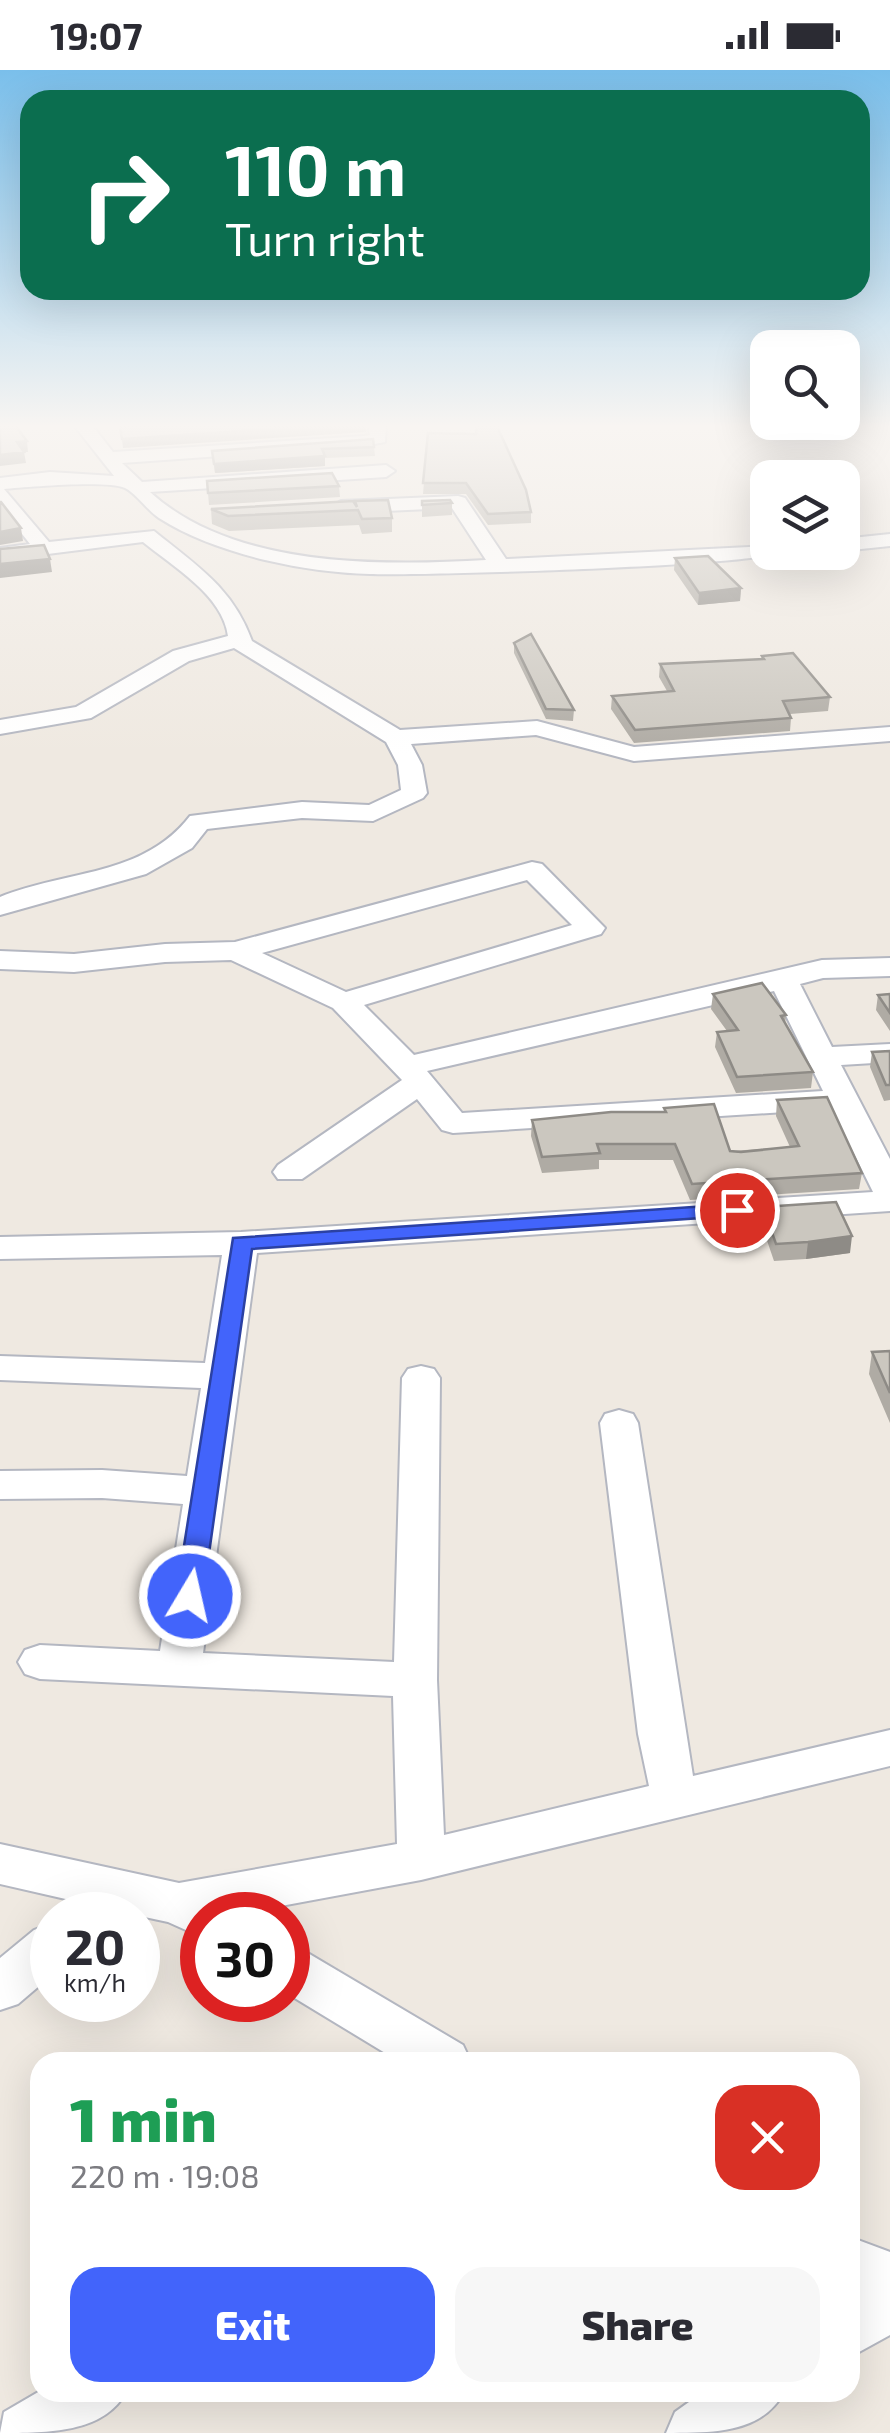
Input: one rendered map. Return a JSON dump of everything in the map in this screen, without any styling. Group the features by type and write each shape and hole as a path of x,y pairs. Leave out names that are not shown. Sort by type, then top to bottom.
{"street":[{"path":"30,534 44,548"},
{"path":"214,534 260,552 328,565 420,570 750,553"},
{"path":"479,534 500,566"},
{"path":"0,554 147,535 218,594 238,623 239,640"},
{"path":"860,542 890,540"},
{"path":"0,727 84,714 181,656 239,640 396,738 410,765 414,793 373,813 302,810 199,822 192,836 152,865 26,894 0,908"},
{"path":"396,738 537,728 634,754 890,734"},
{"path":"0,960 74,963 165,953 236,951 532,870 591,928 344,1002"},
{"path":"236,951 344,1002 414,1074 453,1124 844,1100"},
{"path":"290,1172 414,1074 822,969 890,967"},
{"path":"783,980 890,1192"},
{"path":"822,1057 890,1053"},
{"path":"0,1248 137,1248 890,1201"},
{"path":"178,1666 241,1242"},
{"path":"0,1368 224,1376"},
{"path":"421,1378 415,1680 421,1860"},
{"path":"619,1423 661,1734 675,1799"},
{"path":"0,1485 102,1484 206,1492"},
{"path":"40,1662 415,1680"},
{"path":"277,1892 890,1748"},
{"path":"0,1864 66,1892"},
{"path":"0,1985 30,1961"},
{"path":"310,1981 428,2052"},
{"path":"860,2269 890,2280"},
{"path":"860,2321 890,2301"},
{"path":"25,2433 79,2402"},
{"path":"696,2433 741,2402"}],"building":[{"path":"44,545 50,559 0,564 0,549"},
{"path":"708,556 741,588 699,593 675,558"},
{"path":"531,634 574,710 546,709 514,643"},
{"path":"793,653 830,697 783,701 791,718 635,730 612,696 674,691 660,664 764,659 762,656"},
{"path":"762,983 786,1015 781,1016 813,1072 737,1077 717,1032 738,1030 713,994"},
{"path":"890,994 890,1013 878,995"},
{"path":"890,1051 890,1085 886,1085 872,1052"},
{"path":"827,1097 862,1173 692,1184 675,1144 597,1144 600,1153 542,1157 532,1120 611,1112 666,1112 664,1108 714,1104 730,1151 741,1152 799,1146 777,1100"},
{"path":"836,1202 852,1236 776,1244 763,1207"},
{"path":"890,1351 890,1393 872,1352"}],"route":[{"path":"190,1596 241,1242 737,1210"}]}
